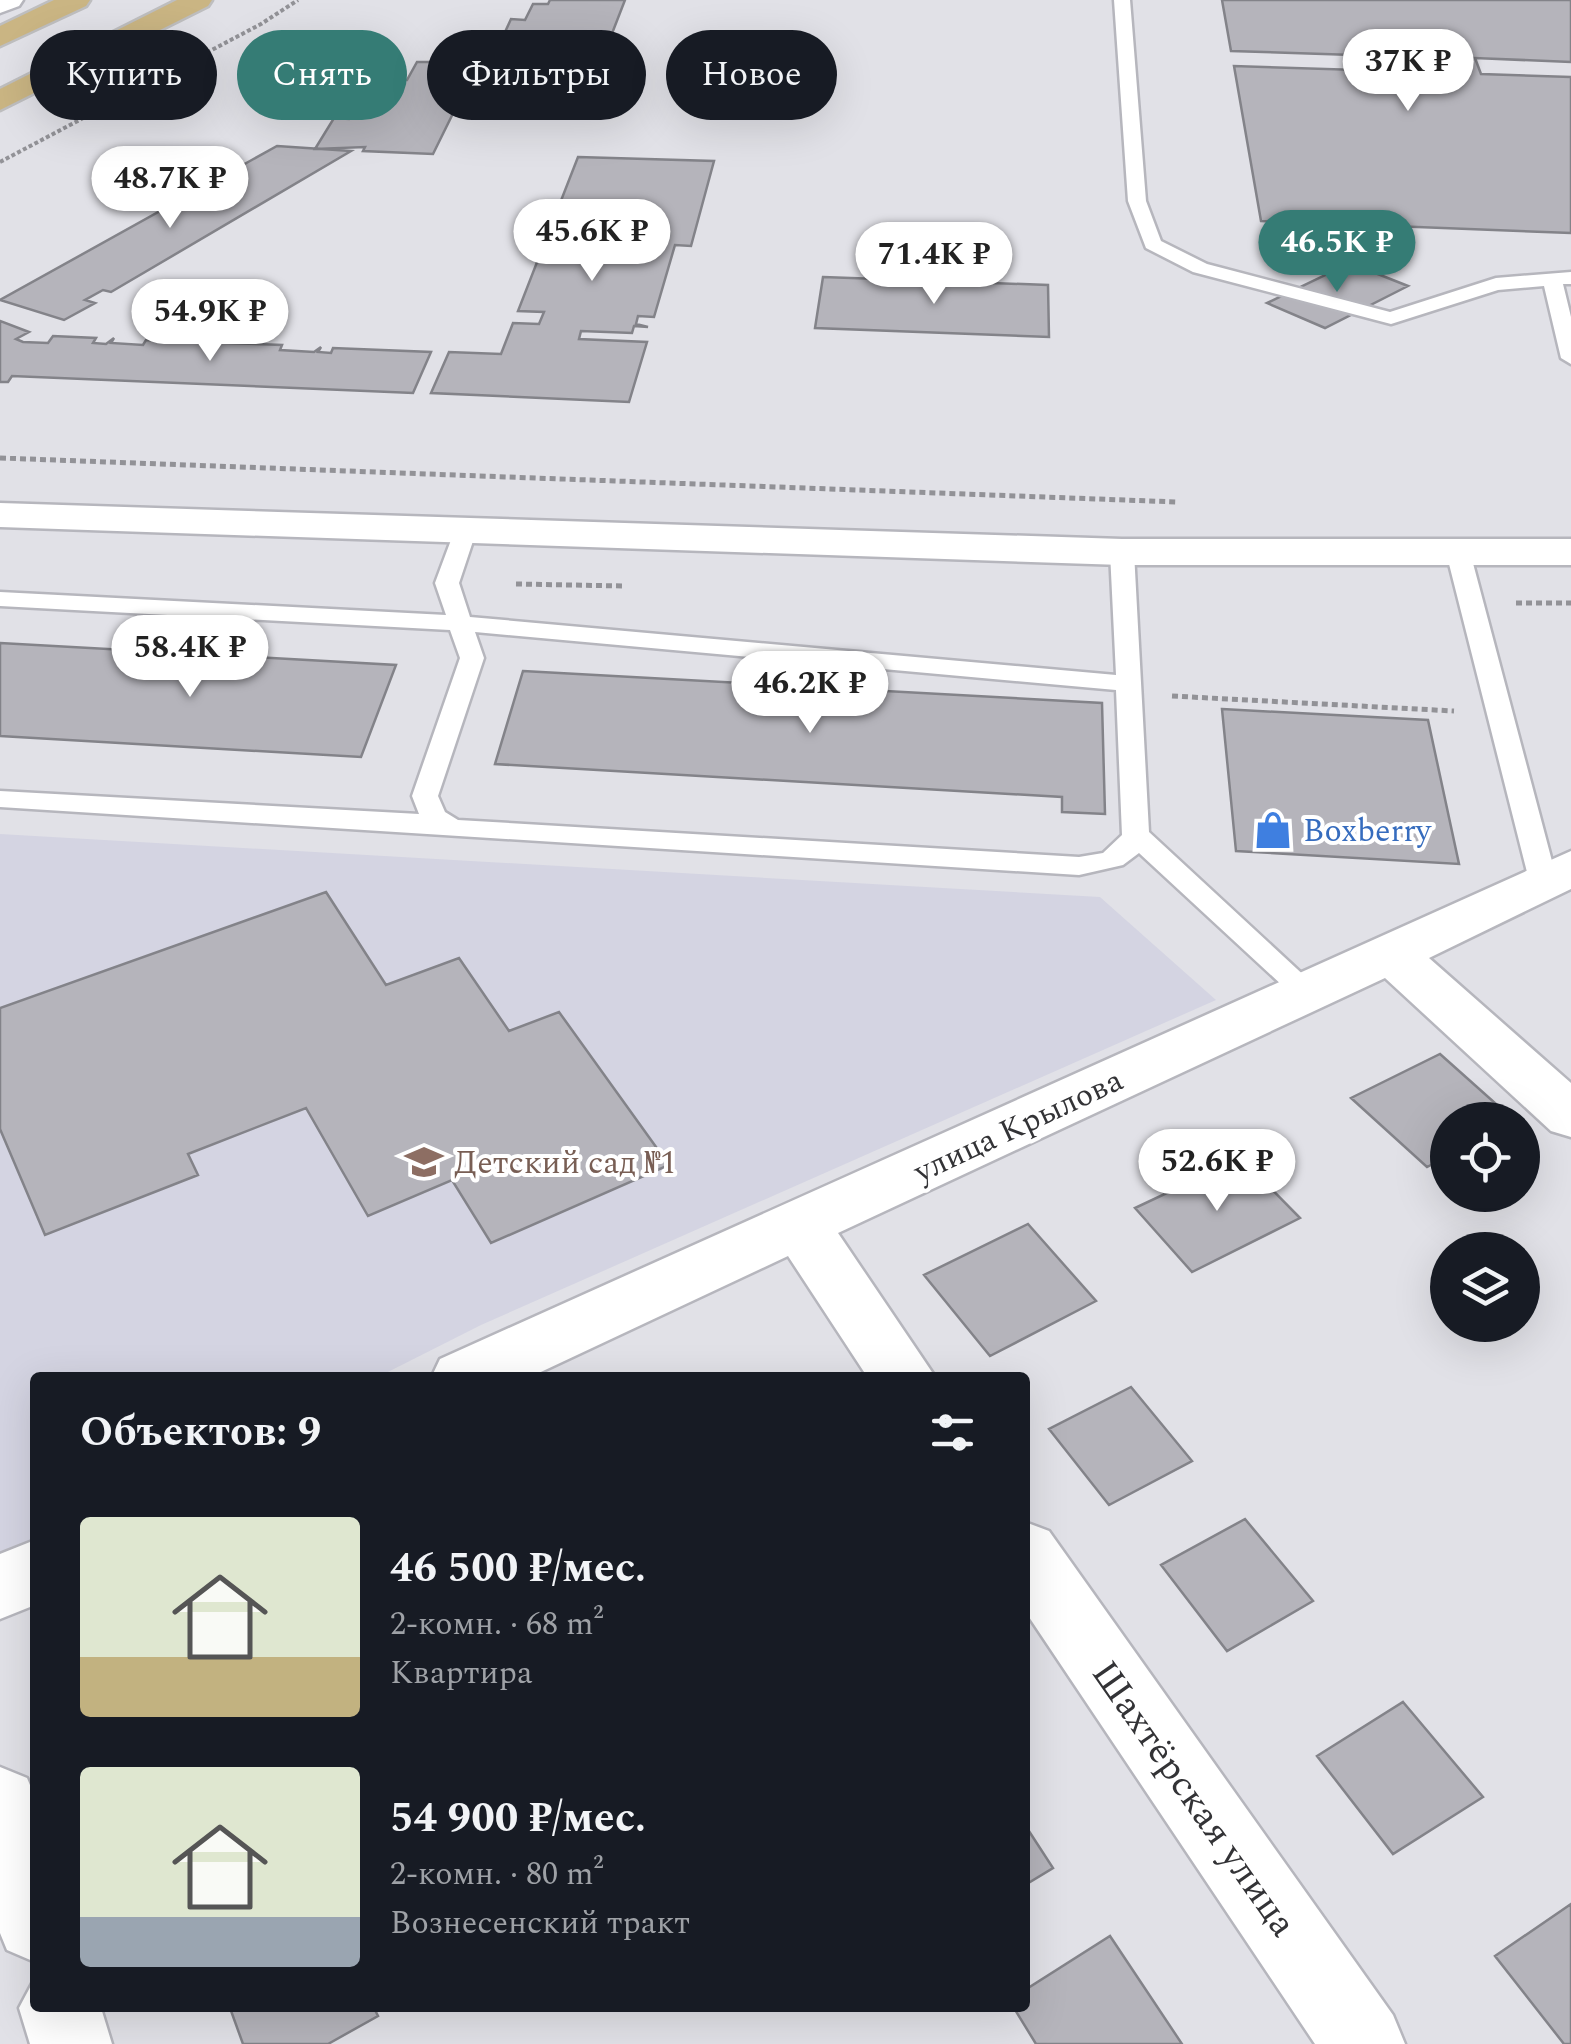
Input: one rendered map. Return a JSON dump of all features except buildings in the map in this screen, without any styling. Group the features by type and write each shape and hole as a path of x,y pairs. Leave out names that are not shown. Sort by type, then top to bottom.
{"main road":[{"path":"0,37 76,0"},
{"path":"0,101 198,0"}],"street":[{"path":"0,5 9,0"},
{"path":"0,504 167,518"},
{"path":"0,515 1122,552 1571,552"},
{"name":"улица Крылова","path":"476,1372 1391,954 1557,874"},
{"path":"1391,954 1571,1116"},
{"path":"799,1225 900,1372"},
{"name":"Шахтёрская улица","path":"1030,1560 1364,2044"},
{"path":"0,1587 30,1573"},
{"path":"0,1804 30,1905"},
{"path":"61,2012 71,2044"}],"lane":[{"path":"1122,0 1137,201 1153,244 1200,268 1392,318 1496,284 1562,279 1571,358"},
{"path":"440,824 432,816 425,796 472,658 447,583 465,532"},
{"path":"0,799 1078,866 1117,858 1130,848 1136,834 1122,552"},
{"path":"1458,552 1557,874"},
{"path":"0,599 458,623 1129,684"},
{"path":"1136,834 1308,992"}],"path":[{"path":"0,162 261,24 298,0"},
{"path":"0,458 1190,502"}],"shaded area":[{"name":"Детский сад №1","path":"0,834 1100,897 1216,1000 481,1325 388,1372 30,1372 30,1556 0,1571"}],"place":[{"name":"Boxberry","path":"1273,830"},
{"name":"Детский сад №1","path":"424,1162"}]}
